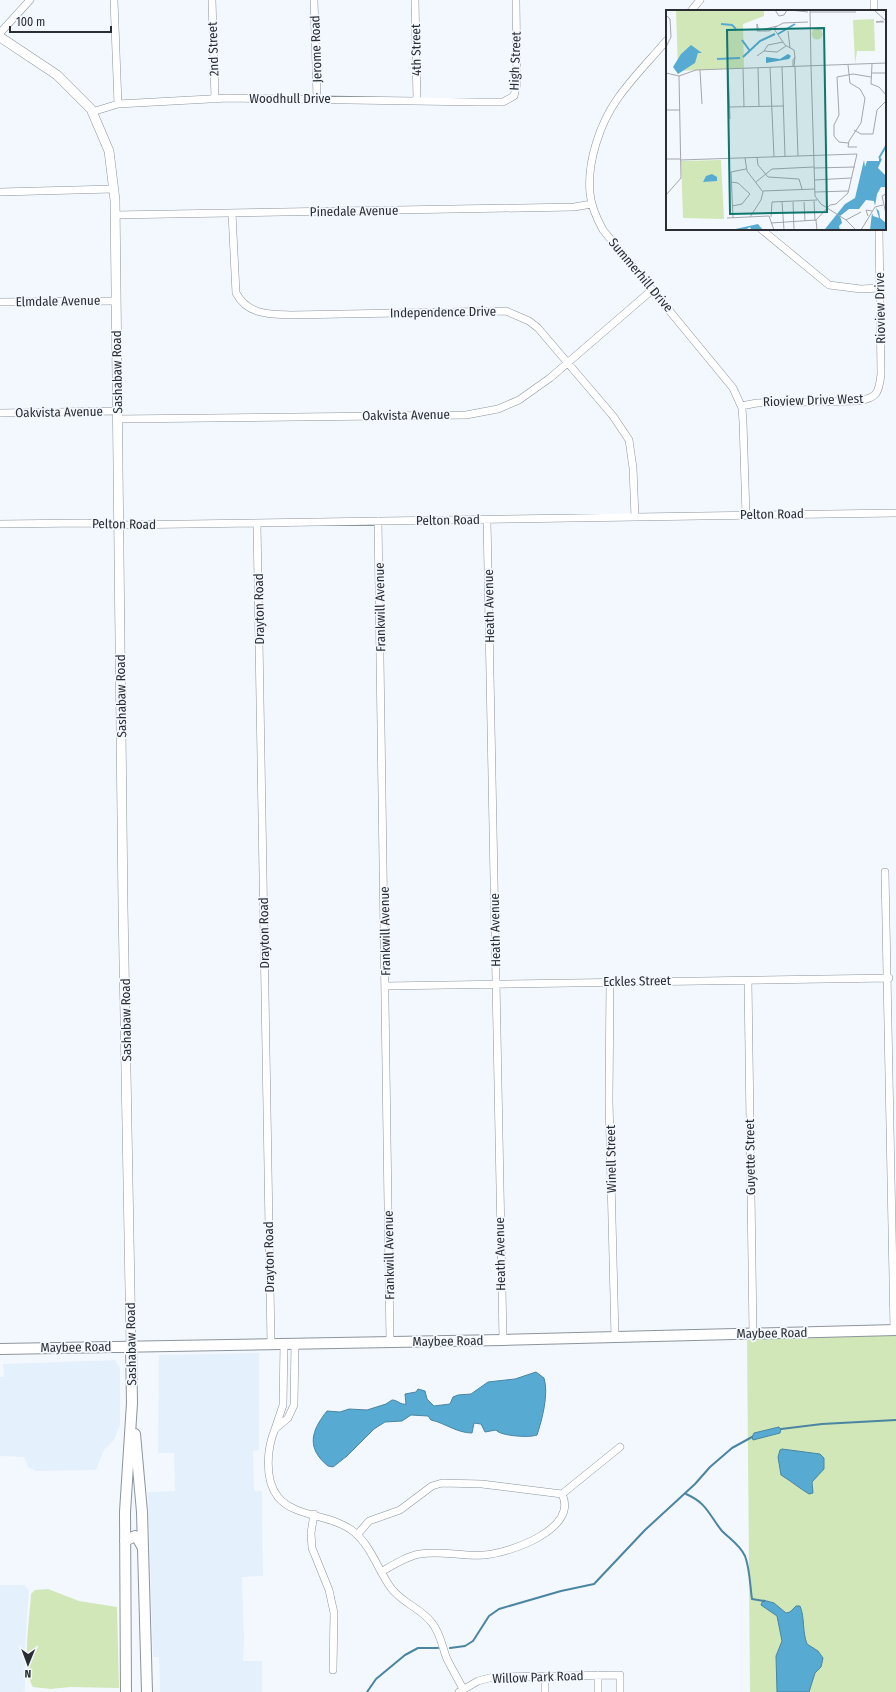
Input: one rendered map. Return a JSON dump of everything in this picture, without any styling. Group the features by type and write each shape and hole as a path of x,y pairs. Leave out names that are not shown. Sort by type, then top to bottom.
{"main road":[{"name":"Maybee Road","path":"0,1349 503,1340 895,1330"},
{"name":"Sashabaw Road","path":"126,1692 125,1541 132,1403 131,1346"},
{"name":"Sashabaw Road","path":"132,1403 144,1550 147,1692"},
{"path":"125,1541 131,1536 136,1536 144,1550"}],"street":[{"path":"0,33 30,0"},
{"path":"114,0 118,104"},
{"name":"2nd Street","path":"212,0 214,99"},
{"name":"Jerome Road","path":"314,0 317,98"},
{"name":"4th Street","path":"415,0 417,101"},
{"name":"High Street","path":"490,102 507,101 514,96 517,83 516,0"},
{"path":"692,10 700,0"},
{"name":"Sashabaw Road","path":"0,37 58,75 92,112 109,151 113,189 115,215 131,1346"},
{"name":"Summerhill Drive","path":"666,41 618,98 607,117 597,142 590,174 590,193 592,204 604,230 733,388 741,406 745,446 746,515"},
{"name":"Woodhull Drive","path":"92,112 118,104 214,99 317,98 490,102"},
{"path":"0,192 113,189"},
{"name":"Pinedale Avenue","path":"115,215 574,207 592,204"},
{"name":"Independence Drive","path":"232,213 236,293 239,300 255,312 291,314 506,311 529,321 538,328 613,416 629,440 634,468 635,517"},
{"path":"762,230 829,285 861,289 880,288"},
{"name":"Rioview Drive","path":"879,230 882,374 880,387"},
{"name":"Oakvista Avenue","path":"0,413 117,415 466,415 482,413 498,409 519,400 550,378 652,290"},
{"name":"Elmdale Avenue","path":"0,302 116,301"},
{"name":"Rioview Drive West","path":"741,406 757,402 858,401 874,396 880,387"},
{"name":"Pelton Road","path":"0,524 84,523 119,525 896,513"},
{"name":"Heath Avenue","path":"487,520 503,1340"},
{"name":"Frankwill Avenue","path":"378,521 390,1342"},
{"name":"Drayton Road","path":"257,523 271,1344"},
{"path":"885,872 889,978 895,1330"},
{"name":"Eckles Street","path":"385,986 496,983 748,981 889,978"},
{"name":"Guyette Street","path":"748,981 753,1334"},
{"name":"Winell Street","path":"610,982 609,1102 615,1336"},
{"path":"290,1343 280,1416 271,1440 269,1472 272,1485 278,1496 288,1505 298,1510 328,1518 357,1535 392,1588 403,1600 431,1622 439,1634 447,1658 461,1690"},
{"path":"275,1429 288,1418 294,1405 295,1395 290,1343"},
{"path":"284,1394 295,1395"},
{"path":"357,1535 369,1521 400,1510 422,1492 442,1483 482,1484 562,1494 620,1447"},
{"path":"381,1572 394,1564 421,1554 483,1555 500,1553 520,1545 552,1528 561,1519 565,1508 565,1502 562,1494"},
{"path":"314,1514 311,1532 312,1548 329,1590 334,1613 333,1670"},
{"path":"598,1675 598,1692"},
{"name":"Willow Park Road","path":"461,1690 493,1677 620,1675 620,1692"},
{"path":"545,1676 545,1692"}],"shaded area":[{"path":"259,1353 259,1450 253,1451 254,1491 262,1491 263,1576 242,1577 244,1639 243,1661 262,1661 262,1692 160,1692 159,1657 153,1657 148,1492 175,1491 174,1453 158,1453 159,1355"},
{"path":"115,1360 120,1368 120,1425 114,1440 104,1450 96,1470 36,1471 28,1467 24,1457 0,1456 0,1377 4,1377 3,1364"},
{"path":"0,1585 24,1585 29,1590 25,1647 25,1691 23,1692 0,1692"}],"green space":[{"path":"896,1332 896,1692 750,1692 747,1335"},
{"path":"48,1589 79,1601 117,1607 119,1688 70,1687 51,1689 33,1687 29,1679 27,1668 31,1594 35,1590"}],"water":[{"path":"536,1372 544,1378 546,1392 543,1415 537,1435 515,1436 503,1434 496,1430 485,1432 481,1424 474,1423 472,1433 467,1433 431,1420 428,1416 411,1415 402,1421 385,1422 374,1429 347,1456 333,1467 328,1466 316,1453 313,1439 314,1432 327,1411 340,1412 349,1409 367,1410 386,1404 392,1400 406,1404 405,1394 416,1392 418,1389 425,1391 427,1399 434,1406 450,1404 453,1397 471,1394 488,1382 515,1379"},
{"path":"779,1427 781,1429 780,1433 753,1440 752,1437 754,1433"},
{"path":"780,1450 820,1454 824,1458 824,1469 812,1482 813,1493 809,1494 781,1475 778,1457"},
{"path":"763,1600 774,1603 786,1613 790,1612 796,1606 800,1606 807,1644 818,1651 823,1658 821,1667 815,1673 809,1692 777,1692 776,1656 782,1641 777,1616 761,1605"}],"waterway":[{"path":"781,1429 822,1424 896,1420"},
{"path":"450,1648 465,1646 473,1641 489,1616 499,1609 561,1591 594,1584 645,1530 695,1484 710,1467 732,1448 752,1437"},
{"path":"686,1494 699,1501 722,1531 735,1542 745,1556 748,1566 752,1599 764,1601"},
{"path":"367,1692 376,1679 405,1655 418,1648 438,1648"}]}
